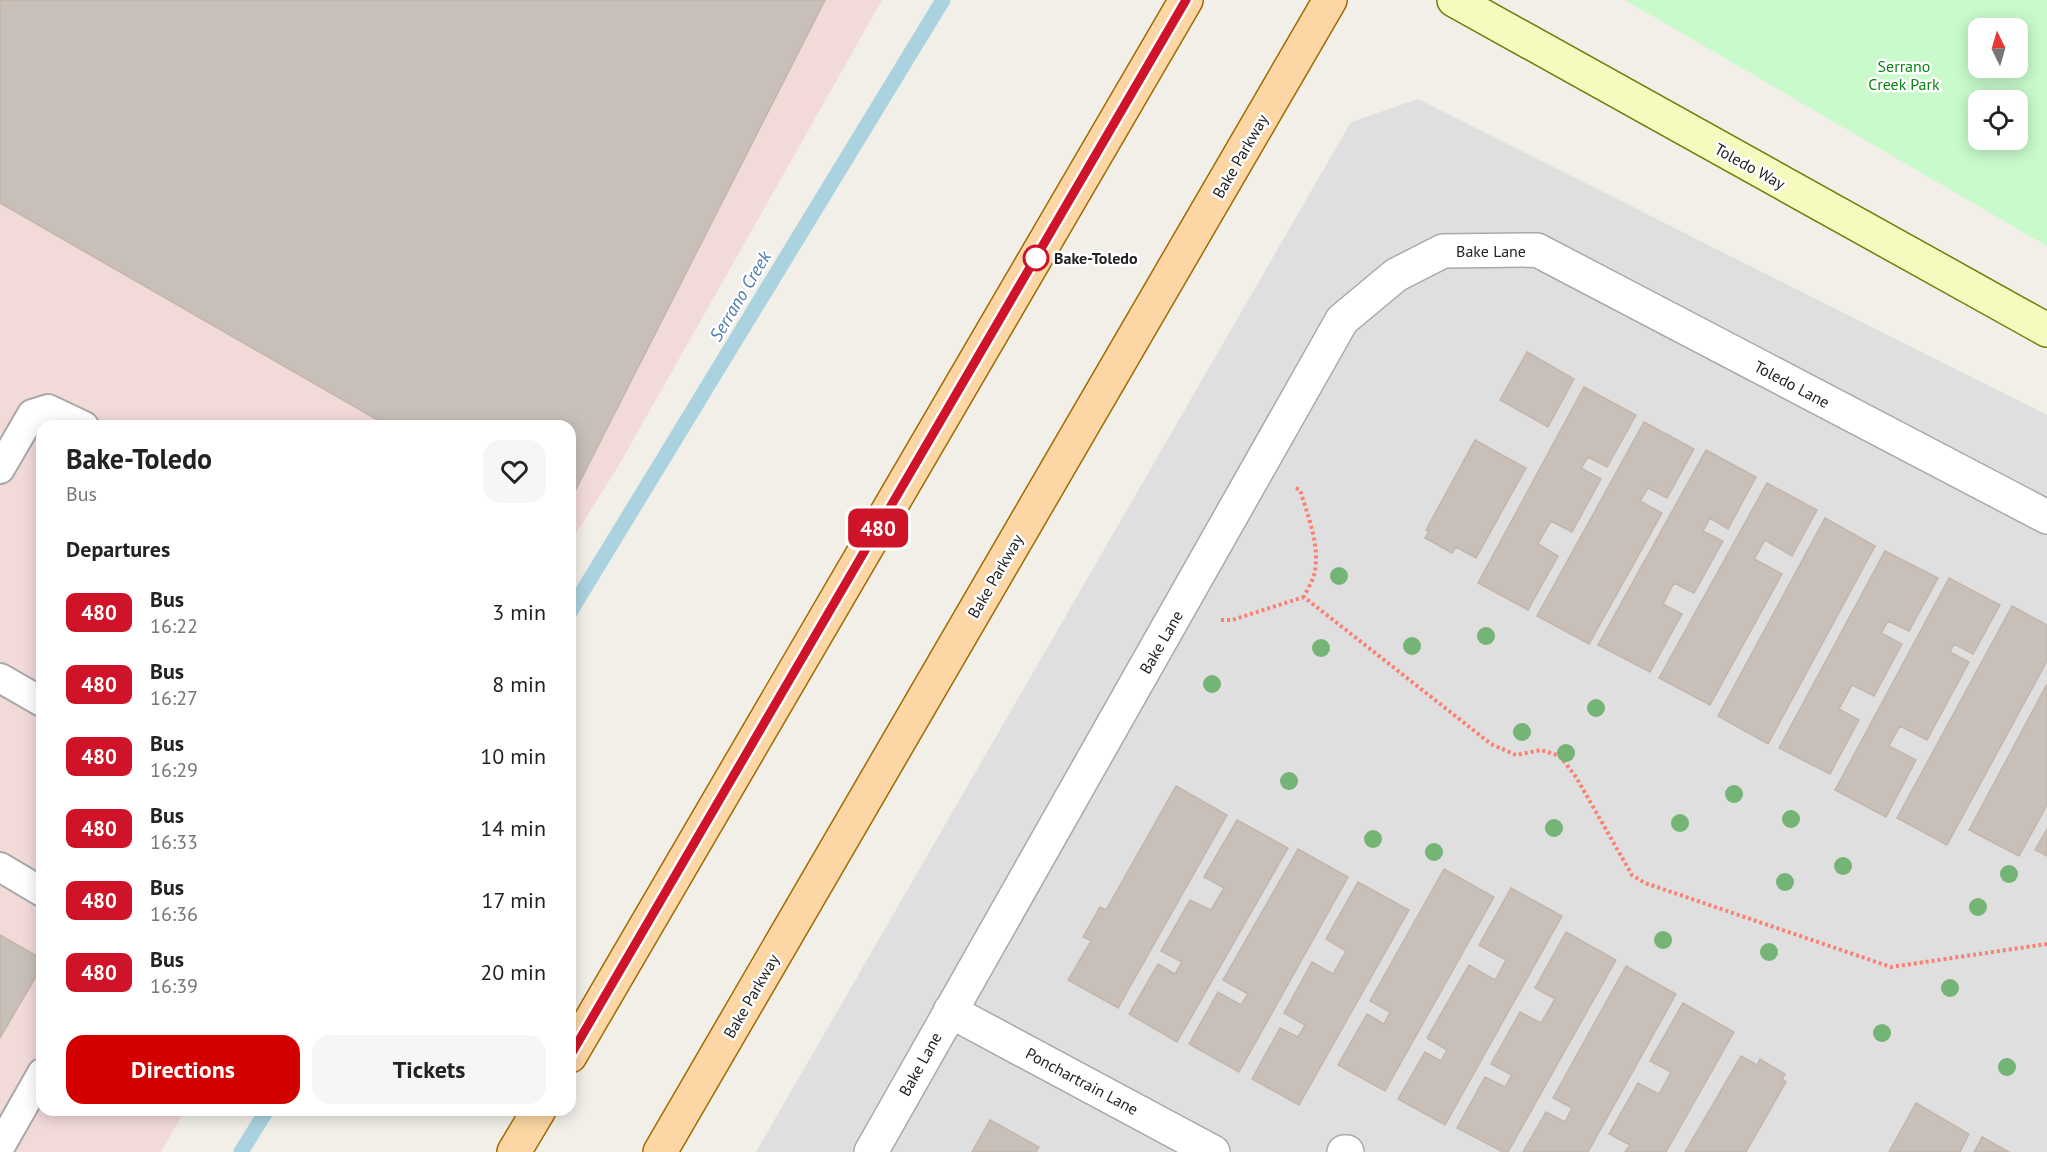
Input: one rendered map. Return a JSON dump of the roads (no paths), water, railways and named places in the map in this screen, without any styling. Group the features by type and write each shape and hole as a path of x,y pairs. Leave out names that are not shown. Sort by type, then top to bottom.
{"main road":[{"path":"576,1046 1186,0"},
{"name":"Bake Parkway","path":"660,1152 1330,0"},
{"name":"Toledo Way","path":"1454,0 2047,330"},
{"path":"514,1152 535,1116"}],"street":[{"name":"Bake Lane","path":"871,1152 1342,320 1396,274 1443,251 1537,250"},
{"name":"Toledo Lane","path":"1537,250 2047,517"},
{"name":"Ponchartrain Lane","path":"950,1011 1213,1152"}],"lane":[{"path":"0,469 32,414 48,409 71,420"},
{"path":"0,678 36,699"},
{"path":"0,867 36,888"},
{"path":"0,1146 36,1083"}],"waterway":[{"name":"Serrano Creek","path":"576,602 943,0"},
{"name":"Serrano Creek","path":"241,1152 263,1116"}],"place":[{"name":"Bake-Toledo","path":"1036,258"}],"park label":[{"name":"Serrano Creek Park","path":"1904,75"}]}
